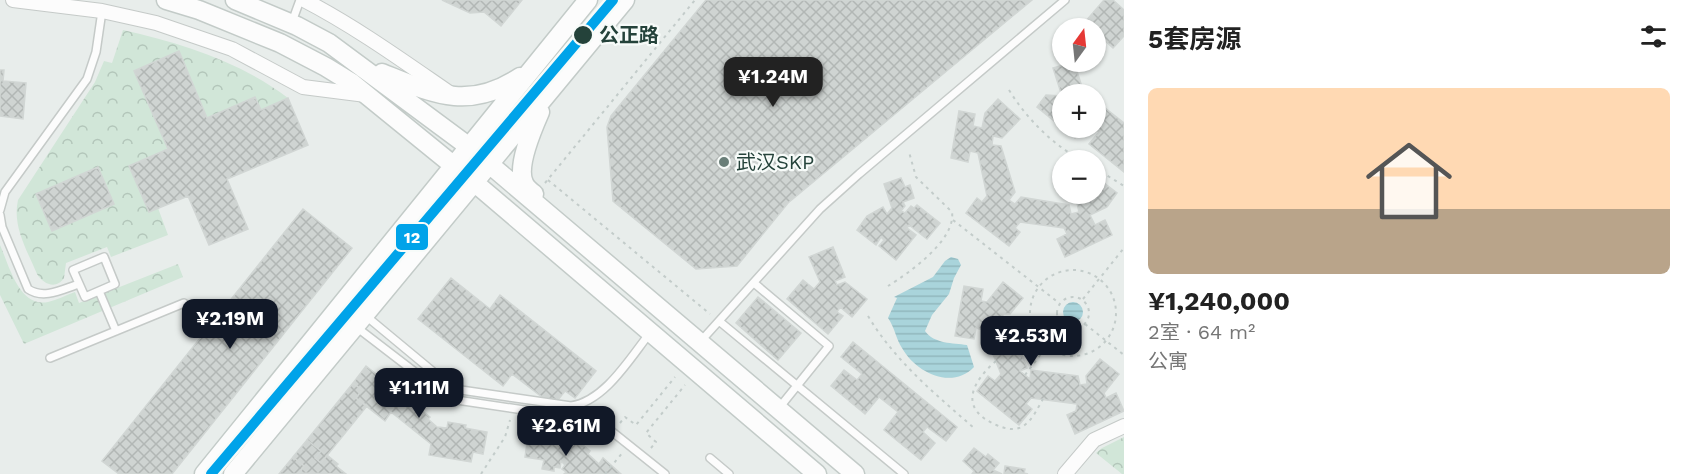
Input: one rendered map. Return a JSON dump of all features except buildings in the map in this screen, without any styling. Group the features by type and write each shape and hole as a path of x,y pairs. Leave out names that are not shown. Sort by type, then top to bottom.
{"main road":[{"path":"166,0 199,10 280,43 326,67 366,95 454,165 817,474"},
{"path":"235,0 329,43 468,146 855,474"},
{"path":"204,474 588,0"},
{"path":"233,474 625,0"},
{"path":"357,63 422,90 456,97 477,96 503,88 529,72"},
{"path":"551,90 531,133 522,177 526,187 567,224 570,231"}],"street":[{"path":"13,0 102,11 156,23 211,41 247,56 303,87 366,95"},
{"path":"302,0 366,35 456,97"},
{"path":"1065,474 1094,440 1124,426"}],"lane":[{"path":"291,24 302,0"},
{"path":"700,342 820,209 1065,0"},
{"path":"0,210 5,192 87,79 96,52 102,11"},
{"path":"0,215 2,227 28,289 46,294 79,284"},
{"path":"104,257 115,284 85,297 79,284 73,270 104,257"},
{"path":"754,283 829,346 778,409"},
{"path":"99,291 116,331"},
{"path":"50,358 184,303"},
{"path":"359,320 454,389 571,406 588,401 607,386 650,333"},
{"path":"359,320 450,399 591,420 605,426 665,474"},
{"path":"719,321 904,474"},
{"path":"710,459 729,474"}],"path":[{"path":"543,186 695,0"},
{"path":"1009,90 1022,110 1042,132 1067,150"},
{"path":"888,286 909,273 925,259 951,228 953,220 952,212 916,177 909,152"},
{"path":"1106,175 1124,186"},
{"path":"548,180 719,321"},
{"path":"953,220 1059,303"},
{"path":"1083,299 1124,248"},
{"path":"1073,269 1084,271 1100,279 1110,291 1116,311 1112,331 1106,341 1090,353 1080,356 1059,354 1046,347 1035,334 1029,312 1030,301 1038,286 1051,275 1073,269"},
{"path":"1068,297 1083,299 1090,314 1085,324 1076,329 1063,325 1057,314 1059,303 1068,297"},
{"path":"868,316 881,338 900,360 925,386 974,428"},
{"path":"1085,324 1124,355"},
{"path":"1025,375 1063,325"},
{"path":"996,361 983,372 972,394 973,405 983,418 998,426 1010,429 1019,428 1033,416 1042,399"},
{"path":"605,474 628,445 630,433 619,425 626,417 636,425 675,376"},
{"path":"628,445 639,442 650,450 656,442 646,433 685,385"},
{"path":"482,474 508,432 510,408"}],"green space":[{"path":"123,30 210,55 251,74 288,98 261,110 255,98 207,118 179,52 134,71 168,149 129,166 149,212 158,208 168,235 111,257 107,247 66,263 64,278 61,282 50,284 43,281 37,274 22,238 17,219 18,200 95,82 104,61 112,63"},
{"path":"0,245 11,273 22,292 38,302 48,302 75,292 79,303 178,264 183,277 24,344 0,295"},
{"path":"1124,437 1124,474 1122,474 1096,453"}],"water":[{"path":"951,257 958,259 961,265 949,294 932,315 925,331 939,341 967,345 974,367 965,374 945,378 925,371 908,357 888,318 897,298 894,297 933,277"},
{"path":"1073,302 1080,305 1083,312 1080,319 1073,322 1066,319 1063,312 1066,305"}],"transit line":[{"name":"12","path":"211,474 613,0"}],"place":[{"name":"公正路","path":"583,35"},
{"name":"武汉SKP","path":"724,162"}]}
